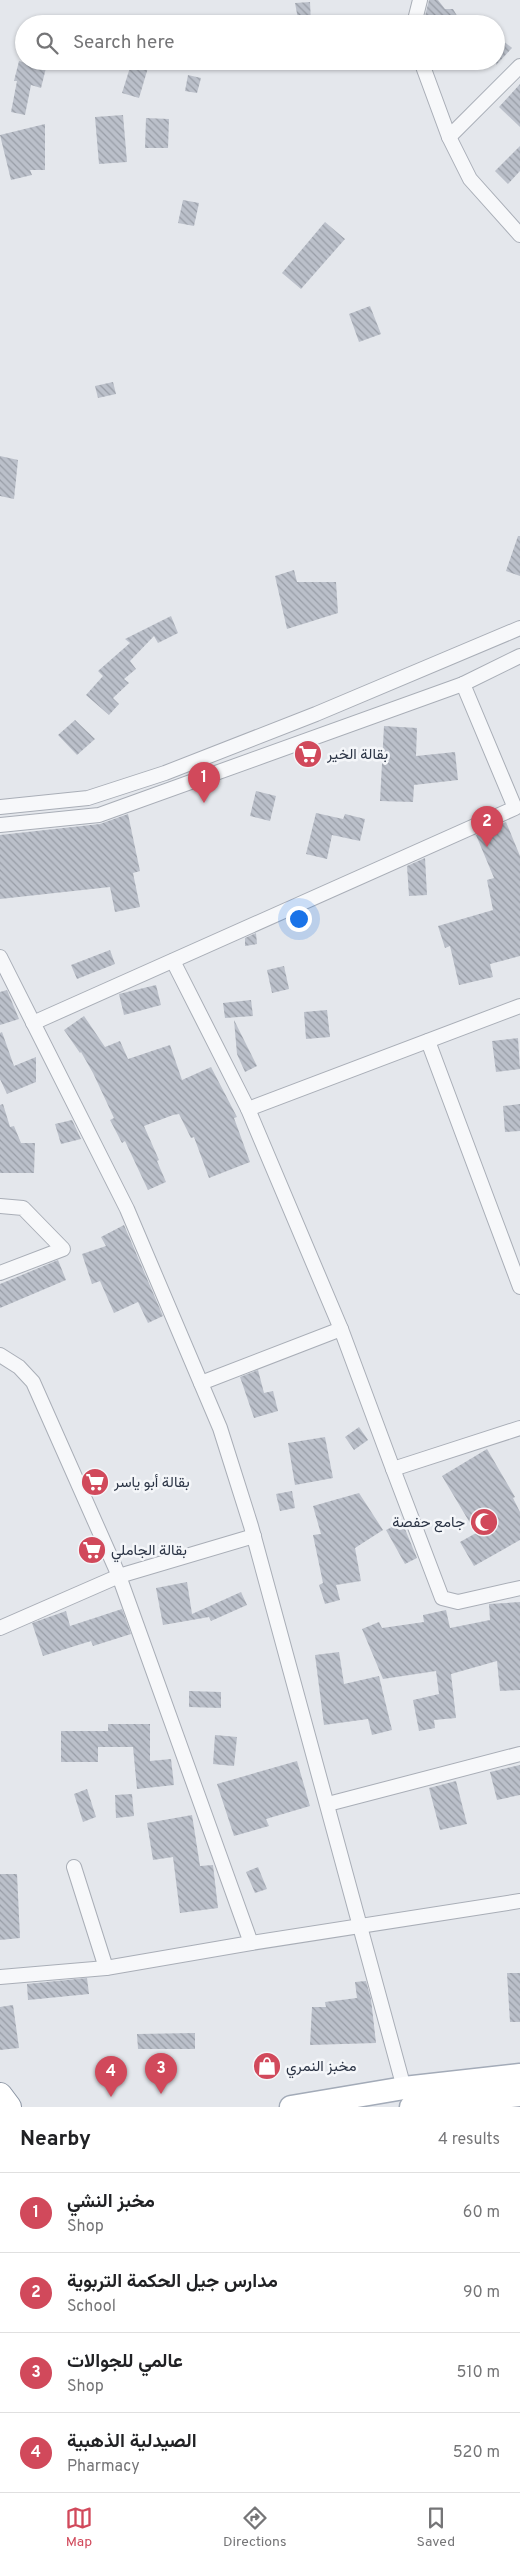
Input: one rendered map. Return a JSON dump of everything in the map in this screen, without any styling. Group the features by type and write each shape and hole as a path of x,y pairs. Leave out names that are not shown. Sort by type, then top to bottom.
{"highway":[{"path":"0,2095 9,2107"}],"main road":[{"path":"408,2097 520,2075"},
{"path":"291,2107 408,2097 520,2094"}],"street":[{"path":"416,15 420,0"},
{"path":"449,137 520,66"},
{"path":"424,70 449,137 470,179 520,235"},
{"path":"0,806 88,798 165,773 316,714 520,628"},
{"path":"0,825 99,815 463,684 520,656"},
{"path":"33,1023 518,811 463,684"},
{"path":"0,957 127,1209 220,1428 254,1536 408,2097"},
{"path":"173,961 248,1109 341,1328 442,1598 458,1602 520,1588"},
{"path":"248,1109 520,1006"},
{"path":"428,1041 520,1287"},
{"path":"0,1206 23,1208 63,1249 0,1273"},
{"path":"201,1383 341,1328"},
{"path":"0,1356 19,1367 33,1382 119,1576 252,1942"},
{"path":"393,1469 520,1428"},
{"path":"0,1628 119,1576 254,1536"},
{"path":"328,1804 520,1754"},
{"path":"74,1867 106,1968"},
{"path":"0,1977 106,1968 252,1942 520,1901"}],"building":[{"path":"429,0 438,0 445,9 453,9 457,15 425,15"},
{"path":"310,2 311,15 297,15 295,3"},
{"path":"505,42 512,48 505,55"},
{"path":"17,70 46,70 41,88 31,85 25,115 11,112 17,81 14,81"},
{"path":"129,70 147,70 139,98 122,93"},
{"path":"188,75 201,78 197,93 185,91"},
{"path":"520,84 520,127 499,107"},
{"path":"123,115 127,162 99,164 95,117"},
{"path":"146,118 169,119 168,148 145,148"},
{"path":"45,124 45,170 30,170 32,175 11,180 0,135"},
{"path":"520,146 520,171 508,184 495,171"},
{"path":"183,200 199,203 194,226 178,223"},
{"path":"325,222 345,239 301,289 282,273"},
{"path":"370,306 381,334 359,342 349,314"},
{"path":"113,382 116,394 98,398 95,386"},
{"path":"0,456 18,460 14,499 0,496"},
{"path":"518,536 520,536 520,576 506,571"},
{"path":"294,570 297,582 336,582 338,613 287,629 275,576"},
{"path":"171,616 178,633 158,643 154,636 130,661 136,669 124,679 129,683 113,698 119,704 109,715 86,695 103,676 98,671 130,643 125,639"},
{"path":"75,720 95,739 77,755 58,735"},
{"path":"384,726 417,728 416,756 455,752 458,780 414,785 413,802 380,801"},
{"path":"256,791 276,796 270,821 250,816"},
{"path":"316,813 343,819 345,814 365,819 360,841 332,835 327,859 306,854"},
{"path":"128,814 140,871 133,873 140,907 115,912 110,887 0,899 0,835 100,824"},
{"path":"506,822 520,856 520,956 490,964 493,977 459,985 450,946 445,948 438,926 493,910 487,880 494,878 476,835"},
{"path":"425,858 427,895 409,896 407,866"},
{"path":"256,933 257,944 245,946 245,938"},
{"path":"110,950 115,964 77,979 71,965"},
{"path":"284,966 289,989 272,993 267,970"},
{"path":"156,985 161,1005 124,1015 119,994"},
{"path":"7,990 19,1019 0,1025 0,992"},
{"path":"251,1000 253,1016 225,1018 223,1003"},
{"path":"327,1010 330,1037 306,1039 304,1012"},
{"path":"84,1016 105,1047 120,1041 128,1059 170,1045 182,1080 211,1067 237,1117 234,1118 250,1162 209,1178 194,1137 191,1138 179,1114 173,1115 144,1126 159,1160 157,1161 166,1182 148,1190 125,1141 122,1143 110,1120 114,1118 93,1073 81,1052 64,1030"},
{"path":"234,1020 257,1066 245,1072 237,1054"},
{"path":"2,1032 14,1066 36,1057 36,1082 7,1094 0,1079 0,1033"},
{"path":"518,1038 520,1069 496,1072 492,1041"},
{"path":"3,1104 10,1127 14,1126 21,1143 35,1143 34,1173 0,1173 0,1105"},
{"path":"520,1104 520,1131 505,1132 503,1106"},
{"path":"72,1120 81,1139 61,1144 55,1124"},
{"path":"124,1225 163,1316 148,1323 138,1302 114,1313 100,1281 92,1284 82,1254 106,1246 101,1237"},
{"path":"58,1260 66,1280 0,1308 0,1284"},
{"path":"258,1370 264,1393 273,1391 278,1411 254,1418 240,1377"},
{"path":"359,1427 368,1440 354,1450 345,1437"},
{"path":"325,1437 333,1478 295,1485 288,1443"},
{"path":"487,1449 515,1497 513,1498 520,1512 520,1540 474,1566 460,1542 476,1533 442,1476"},
{"path":"292,1491 295,1508 280,1511 276,1494"},
{"path":"359,1493 383,1530 355,1548 361,1581 336,1585 340,1600 325,1604 319,1585 323,1583 313,1535 321,1534 313,1506"},
{"path":"402,1522 417,1558 405,1564 386,1530"},
{"path":"187,1582 192,1614 241,1592 247,1605 211,1621 209,1617 163,1625 156,1588"},
{"path":"520,1602 520,1690 500,1691 497,1661 451,1674 456,1718 434,1720 435,1728 419,1731 413,1700 439,1694 436,1671 383,1679 362,1629 379,1622 382,1628 424,1622 423,1615 446,1610 450,1628 490,1620 489,1604"},
{"path":"122,1609 131,1634 93,1646 91,1641 43,1656 32,1623 66,1611 70,1626"},
{"path":"339,1652 344,1684 379,1676 392,1730 372,1735 368,1719 324,1725 315,1655"},
{"path":"189,1691 221,1692 221,1708 189,1707"},
{"path":"108,1724 150,1724 150,1761 171,1759 174,1785 137,1789 133,1747 98,1747 98,1762 61,1762 61,1731 108,1731"},
{"path":"215,1735 237,1737 234,1766 213,1764"},
{"path":"297,1761 310,1806 266,1819 269,1826 234,1836 217,1784"},
{"path":"520,1765 520,1795 497,1800 490,1772"},
{"path":"456,1781 467,1824 440,1830 429,1788"},
{"path":"87,1789 96,1817 83,1822 74,1794"},
{"path":"132,1794 134,1816 116,1818 115,1795"},
{"path":"192,1815 200,1866 213,1865 218,1908 180,1913 173,1857 153,1860 147,1823"},
{"path":"258,1867 267,1889 255,1893 246,1872"},
{"path":"0,1874 17,1874 20,1938 0,1940"},
{"path":"507,1973 520,1973 520,2022 510,2022"},
{"path":"87,1978 89,1994 28,2000 27,1984"},
{"path":"366,1981 371,1999 376,2043 310,2045 312,2007 326,2007 325,2002 357,1998 355,1982"},
{"path":"13,2005 19,2048 0,2050 0,2007"},
{"path":"195,2033 195,2049 138,2049 137,2034"}],"place":[{"name":"بقالة الخير","path":"308,754"},
{"name":"مخبز النشي","path":"204,803"},
{"name":"مدارس جيل الحكمة التربوية","path":"487,847"},
{"name":"بقالة أبو ياسر","path":"95,1482"},
{"name":"جامع حفصة","path":"484,1522"},
{"name":"بقالة الجاملي","path":"92,1550"},
{"name":"مخبز النمري","path":"267,2066"},
{"name":"عالمي للجوالات","path":"161,2094"},
{"name":"الصيدلية الذهبية","path":"111,2097"}]}
